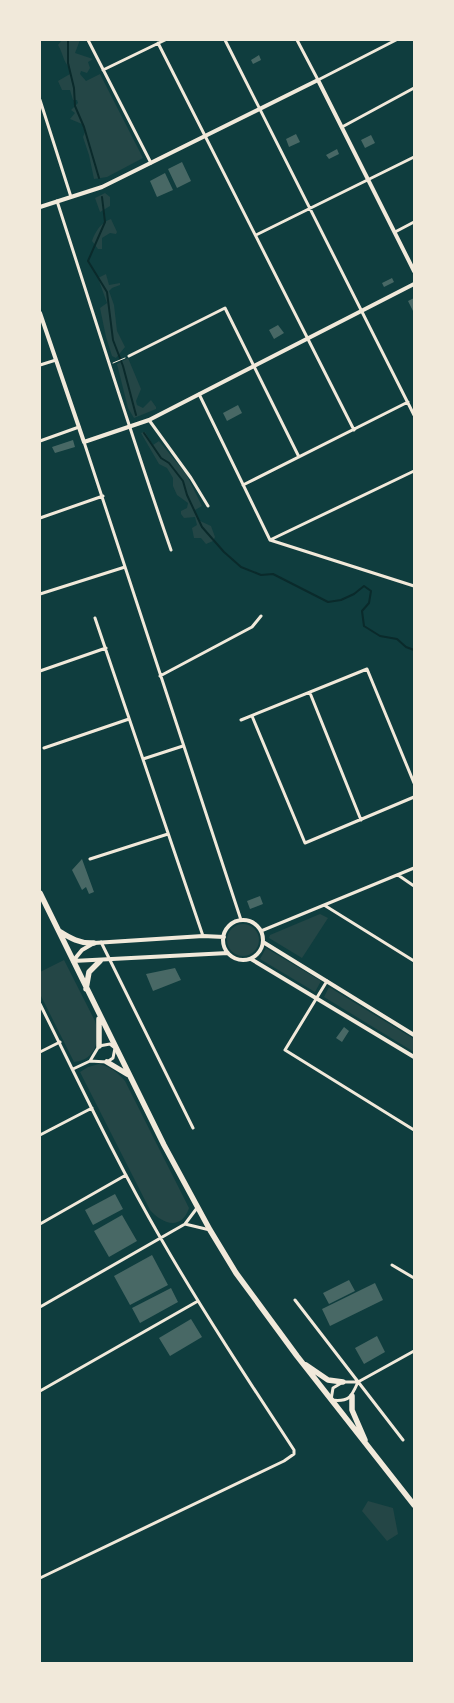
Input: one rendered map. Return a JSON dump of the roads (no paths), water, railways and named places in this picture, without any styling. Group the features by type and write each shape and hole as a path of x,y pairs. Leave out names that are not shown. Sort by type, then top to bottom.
{"highway":[{"path":"40,893 128,1075 197,1208 236,1273 302,1363 414,1505"},
{"path":"58,931 71,939 86,943 94,943"},
{"path":"86,989 89,972 100,961"},
{"path":"98,1013 100,1034 99,1046"},
{"path":"107,1062 128,1075"},
{"path":"302,1363 328,1380 342,1382"},
{"path":"352,1396 352,1410 367,1446"}],"street":[{"path":"88,40 102,70 151,163"},
{"path":"102,70 165,40"},
{"path":"225,40 414,415"},
{"path":"297,40 414,271"},
{"path":"40,207 102,187 396,40"},
{"path":"158,43 354,430"},
{"path":"342,127 414,88"},
{"path":"40,100 71,197"},
{"path":"256,235 414,157"},
{"path":"57,201 129,427 172,550"},
{"path":"394,232 414,222"},
{"path":"84,442 149,420 414,284"},
{"path":"129,356 225,308 300,457"},
{"path":"40,313 103,496 160,676 241,920"},
{"path":"40,365 56,360"},
{"path":"199,394 270,540 414,586"},
{"path":"243,485 408,402"},
{"path":"149,420 191,478 208,506"},
{"path":"40,441 79,427"},
{"path":"270,540 414,471"},
{"path":"40,518 103,496"},
{"path":"40,594 125,567"},
{"path":"160,676 252,627 261,616"},
{"path":"95,618 203,936"},
{"path":"40,671 106,648"},
{"path":"241,720 367,669 414,783"},
{"path":"310,693 361,820"},
{"path":"252,716 305,843 414,797"},
{"path":"44,748 129,719"},
{"path":"143,759 183,746"},
{"path":"90,860 168,834"},
{"path":"261,931 414,868"},
{"path":"398,875 414,886"},
{"path":"324,905 414,961"},
{"path":"241,920 249,921 256,925 261,931 263,942 257,955 251,959 242,960 234,958 228,953 224,945 224,937 230,926 241,920"},
{"path":"73,961 82,950 94,943 203,936 224,937"},
{"path":"101,942 193,1128"},
{"path":"263,942 414,1034"},
{"path":"73,961 100,961 228,953"},
{"path":"251,959 414,1058"},
{"path":"327,981 285,1050 414,1130"},
{"path":"40,1004 126,1175 160,1237 198,1301 294,1450 294,1454 284,1461 40,1578"},
{"path":"40,1052 60,1042"},
{"path":"73,1069 90,1061 107,1062 113,1058 115,1048 110,1044 99,1046 90,1061"},
{"path":"40,1135 92,1108"},
{"path":"40,1224 126,1175"},
{"path":"40,1307 185,1224 197,1208"},
{"path":"185,1224 210,1230"},
{"path":"392,1265 414,1278"},
{"path":"295,1300 403,1440"},
{"path":"40,1391 198,1301"},
{"path":"358,1382 352,1396 342,1400 331,1400 333,1388 342,1382 358,1382 413,1352"}],"waterway":[{"path":"68,40 68,63 74,88 75,106 84,127 99,178"},
{"path":"102,197 105,222 88,261 107,292 113,340 123,366 136,415"},
{"path":"144,433 161,458 169,463 183,481 187,495 202,527 224,552 241,567 261,575 273,574 328,602 341,600 354,594 364,586 371,591 369,603 362,611 364,626 380,636 397,639 406,647 414,650"}]}
